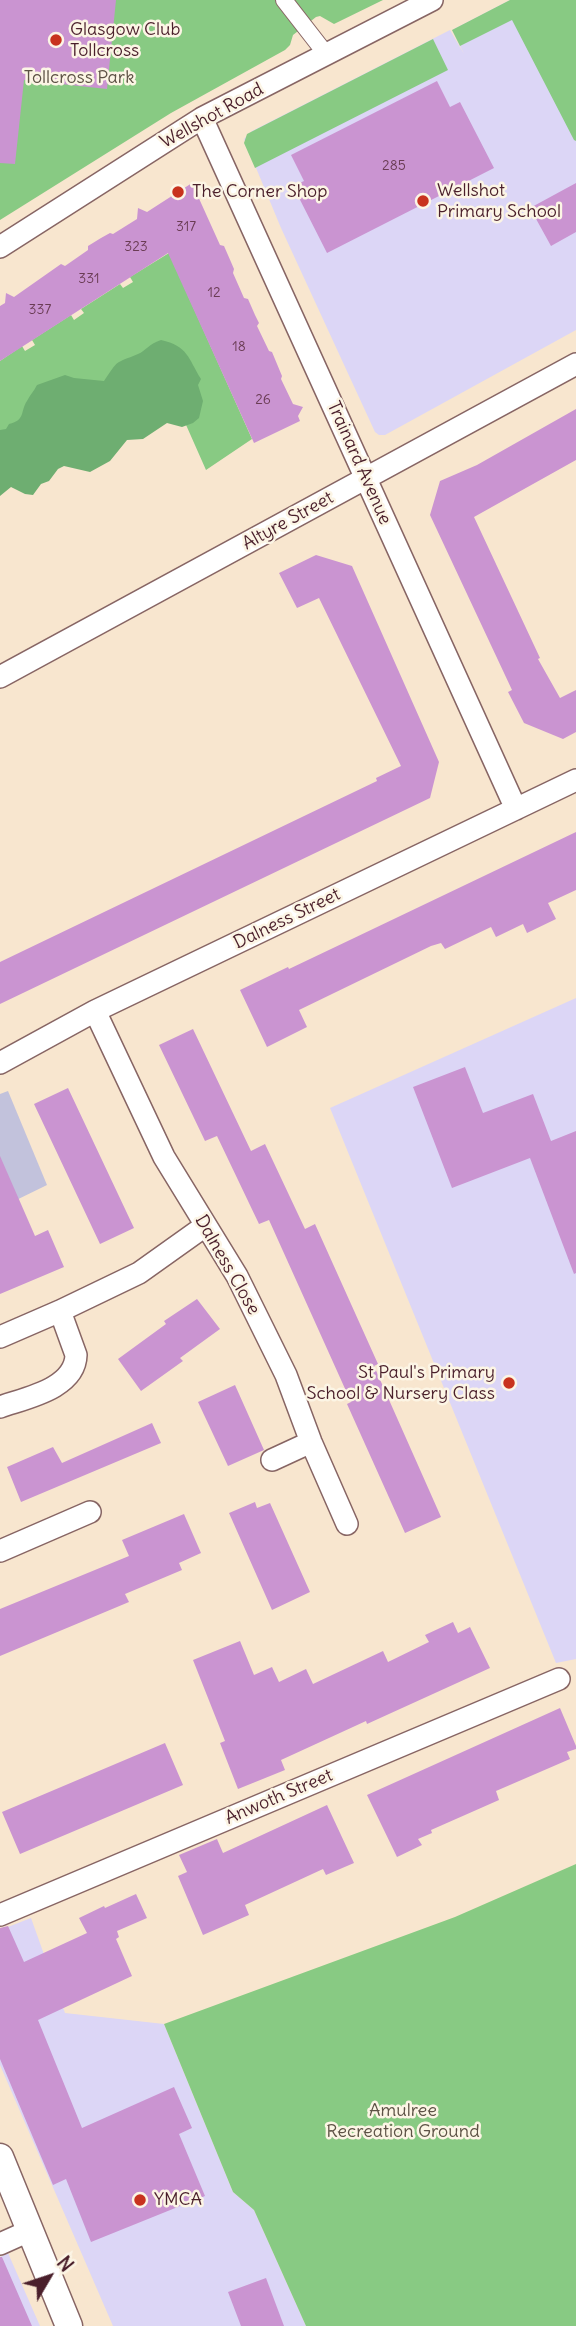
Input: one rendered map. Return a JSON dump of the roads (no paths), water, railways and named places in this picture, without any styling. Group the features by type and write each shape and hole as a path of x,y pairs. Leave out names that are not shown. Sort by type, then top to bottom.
{"street":[{"path":"284,0 326,54"},
{"name":"Wellshot Road","path":"0,247 202,118 432,0"},
{"name":"Trainard Avenue","path":"202,118 516,809"},
{"name":"Altyre Street","path":"0,677 576,363"},
{"name":"Dalness Street","path":"0,1063 95,1011 576,780"},
{"name":"Dalness Close","path":"95,1011 164,1157 237,1276 286,1375 311,1443 347,1524"},
{"path":"0,1337 139,1273 205,1226"},
{"path":"0,1407 52,1388 69,1373 76,1361 76,1355 60,1311"},
{"path":"272,1460 311,1443"},
{"path":"0,1551 90,1512"},
{"name":"Anwoth Street","path":"0,1915 559,1679"},
{"path":"0,2157 69,2326"},
{"path":"0,2244 29,2231"}],"place":[{"name":"Glasgow Club Tollcross","path":"56,40"},
{"name":"The Corner Shop","path":"178,192"},
{"name":"Wellshot Primary School","path":"423,201"},
{"name":"St Paul's Primary School & Nursery Class","path":"509,1383"},
{"name":"YMCA","path":"140,2200"}],"park label":[{"name":"Tollcross Park","path":"79,78"},
{"name":"Amulree Recreation Ground","path":"403,2121"}]}
